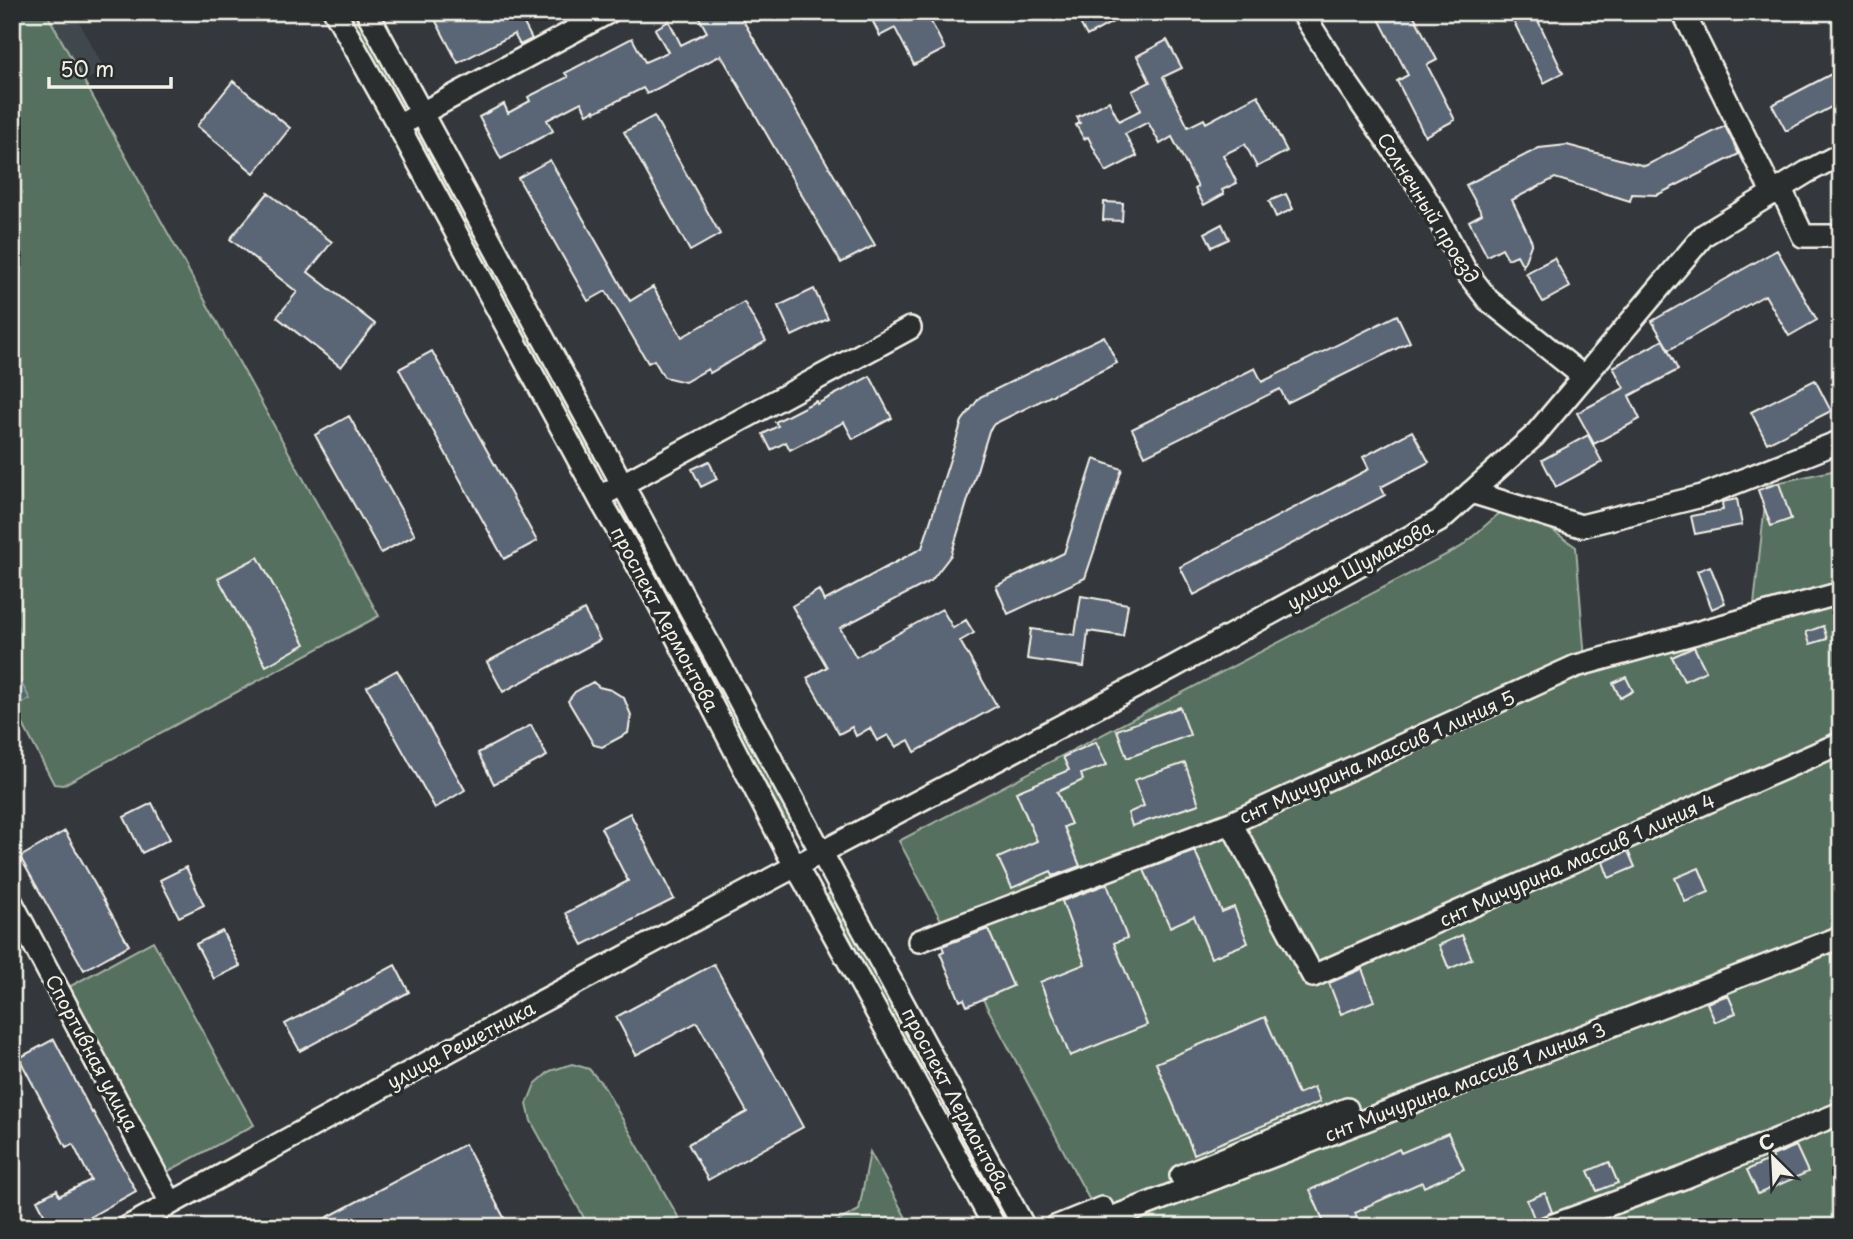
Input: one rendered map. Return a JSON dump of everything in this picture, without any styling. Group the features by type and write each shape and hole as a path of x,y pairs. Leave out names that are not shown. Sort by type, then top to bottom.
{"street":[{"name":"проспект Лермонтова","path":"335,12 672,628 795,867 995,1227"},
{"name":"проспект Лермонтова","path":"367,12 1024,1227"},
{"path":"398,125 609,12"},
{"name":"Солнечный проезд","path":"1302,12 1340,73 1418,185 1465,270 1488,300 1584,377"},
{"path":"1683,12 1803,236 1841,236"},
{"name":"улица Шумакова","path":"795,867 1161,674 1439,521 1534,436 1704,235 1841,154"},
{"path":"599,496 910,328"},
{"path":"1471,492 1581,526 1702,496 1841,440"},
{"name":"снт Мичурина массив 1 линия 5","path":"919,941 1231,823 1576,666 1841,593"},
{"name":"снт Мичурина массив 1 линия 4","path":"1231,823 1313,976 1841,743"},
{"name":"улица Решетника","path":"128,1227 456,1047 795,867"},
{"name":"Спортивная улица","path":"12,903 171,1203"},
{"name":"снт Мичурина массив 1 линия 3","path":"1092,1226 1841,937"},
{"path":"1055,1227 1347,1109"},
{"path":"1548,1227 1683,1178 1841,1113"}],"shaded area":[{"path":"46,12 74,12 105,70 84,81"}],"green space":[{"path":"12,12 46,12 379,616 63,785 54,784 12,703"},
{"path":"348,12 355,12 404,105 399,107"},
{"path":"422,137 599,463 594,467 416,140"},
{"path":"1841,469 1841,1227 1104,1227 899,841 1461,547 1512,502 1576,547 1586,672 1753,614 1767,485"},
{"path":"624,510 794,820 787,823 619,513"},
{"path":"832,892 930,1072 923,1075 827,895"},
{"path":"153,941 254,1125 167,1172 67,988"},
{"path":"572,1064 589,1069 603,1085 684,1227 589,1227 531,1121 527,1104 535,1084 550,1071"},
{"path":"954,1117 1014,1227 1006,1227 948,1121"},
{"path":"870,1152 911,1227 827,1227 859,1210"}],"water":[{"path":"12,666 30,699 15,707 12,702"}],"building":[{"path":"431,12 518,12 532,39 520,45 514,34 458,63"},
{"path":"696,12 738,12 875,245 841,263 721,55 647,94 643,88 595,112 594,110 587,114 581,102 547,120 553,131 501,159 479,117 504,104 508,113 530,101 528,97 568,77 565,73 632,38 645,62 668,52 655,29 669,21 681,45 707,32"},
{"path":"868,12 908,12 912,19 926,12 945,49 914,65 895,28 880,36"},
{"path":"1074,12 1131,12 1087,36"},
{"path":"1393,12 1412,12 1437,60 1427,65 1455,120 1425,136 1397,81 1408,75 1379,19"},
{"path":"1509,12 1534,12 1563,73 1544,83"},
{"path":"1167,40 1182,68 1163,77 1188,127 1204,119 1206,123 1258,95 1287,151 1257,167 1245,144 1223,155 1237,183 1222,190 1224,194 1204,205 1195,189 1198,187 1172,137 1160,144 1148,122 1125,134 1137,156 1106,172 1088,137 1084,139 1076,125 1080,123 1077,117 1109,101 1119,121 1141,110 1132,91 1150,82 1137,56"},
{"path":"1841,69 1841,102 1786,131 1772,105"},
{"path":"233,81 290,128 254,173 197,126"},
{"path":"654,116 720,234 690,251 624,132"},
{"path":"1725,126 1739,154 1657,195 1632,194 1630,201 1555,178 1512,200 1532,242 1523,266 1517,255 1508,259 1502,248 1487,256 1469,221 1482,214 1466,185 1539,148 1567,145 1645,166"},
{"path":"550,160 630,301 653,287 682,337 744,302 766,341 710,373 708,369 685,382 664,377 654,360 648,363 606,291 588,301 518,178"},
{"path":"268,193 332,242 308,272 375,324 341,367 277,317 297,292 230,239"},
{"path":"1286,194 1293,209 1276,217 1269,201"},
{"path":"1104,202 1123,203 1122,221 1103,220"},
{"path":"1222,224 1229,239 1212,247 1205,233"},
{"path":"1777,250 1817,320 1789,336 1765,295 1669,350 1652,321"},
{"path":"1554,258 1570,287 1543,302 1526,273"},
{"path":"814,289 828,319 792,336 778,306"},
{"path":"1397,315 1410,342 1287,403 1280,389 1145,456 1132,429 1255,368 1262,382"},
{"path":"1104,336 1117,363 994,424 989,431 951,555 931,581 840,628 856,657 942,609 953,628 966,620 974,633 960,641 997,706 915,752 909,740 896,747 888,735 877,741 870,728 856,736 852,727 839,734 807,678 827,667 792,606 819,590 824,601 922,548 962,421 980,397"},
{"path":"1663,340 1678,370 1629,396 1640,419 1594,444 1577,413 1624,388 1613,367"},
{"path":"432,351 537,541 504,559 399,369"},
{"path":"870,376 892,418 853,439 844,422 790,450 786,442 771,450 763,434 778,426 775,422 816,401 817,404"},
{"path":"1815,380 1831,411 1767,443 1751,412"},
{"path":"349,416 415,535 381,553 315,435"},
{"path":"1412,431 1429,462 1381,487 1385,495 1194,595 1180,567 1369,469 1363,457"},
{"path":"1588,435 1602,462 1556,487 1542,460"},
{"path":"1094,459 1122,469 1085,578 1008,614 996,586 1064,553"},
{"path":"709,461 717,479 701,487 692,469"},
{"path":"1779,483 1791,519 1771,526 1758,490"},
{"path":"1737,499 1742,525 1695,534 1691,516 1723,510 1722,502"},
{"path":"258,557 305,644 266,666 218,578"},
{"path":"1710,566 1725,603 1712,609 1697,571"},
{"path":"1081,596 1128,604 1123,636 1088,631 1084,667 1027,659 1031,629 1075,635"},
{"path":"584,610 600,640 503,692 487,662"},
{"path":"1823,626 1827,639 1810,644 1806,632"},
{"path":"1694,647 1706,671 1684,681 1672,657"},
{"path":"397,670 465,790 435,808 367,687"},
{"path":"1626,677 1633,691 1620,698 1613,683"},
{"path":"593,682 624,698 631,715 628,733 602,747 594,745 568,701 575,692"},
{"path":"1180,707 1190,735 1127,758 1117,730"},
{"path":"531,725 547,756 494,784 478,753"},
{"path":"1096,742 1107,765 1081,774 1083,780 1057,792 1071,824 1064,827 1080,866 1053,876 1051,871 1012,888 998,858 1037,841 1016,792 1069,770 1063,757"},
{"path":"1185,763 1199,804 1132,826 1128,813 1144,806 1134,780"},
{"path":"152,803 170,839 142,853 124,817"},
{"path":"630,813 674,899 583,945 566,913 628,881 601,828"},
{"path":"65,831 129,945 84,970 20,857"},
{"path":"1195,851 1222,912 1234,907 1248,943 1211,958 1194,916 1170,927 1144,870"},
{"path":"1628,851 1635,867 1609,878 1603,862"},
{"path":"186,867 204,905 179,917 160,880"},
{"path":"1699,868 1709,892 1685,902 1675,878"},
{"path":"1107,884 1127,938 1114,943 1147,1025 1070,1056 1040,982 1085,964 1062,901"},
{"path":"988,929 1013,986 967,1006 964,999 960,1001 940,953 944,951 942,946"},
{"path":"222,931 240,966 214,979 196,944"},
{"path":"1462,935 1472,959 1449,969 1439,945"},
{"path":"714,964 803,1127 708,1180 688,1144 747,1112 697,1022 636,1055 616,1017"},
{"path":"395,965 409,992 300,1051 285,1024"},
{"path":"1362,969 1374,1001 1341,1014 1329,983"},
{"path":"1728,995 1736,1013 1715,1022 1707,1003"},
{"path":"1265,1017 1298,1094 1314,1087 1320,1102 1194,1154 1156,1063"},
{"path":"54,1039 136,1191 72,1227 51,1227 37,1200 57,1190 59,1196 91,1180 73,1144 66,1147 19,1058"},
{"path":"1448,1133 1464,1169 1424,1187 1422,1182 1365,1207 1355,1213 1361,1227 1326,1227 1310,1190 1399,1149 1401,1153"},
{"path":"465,1144 509,1227 309,1227"},
{"path":"1796,1146 1808,1172 1758,1194 1747,1170"},
{"path":"1609,1162 1618,1183 1597,1191 1588,1171"},
{"path":"1545,1193 1552,1212 1538,1218 1536,1223 1527,1200"}]}
